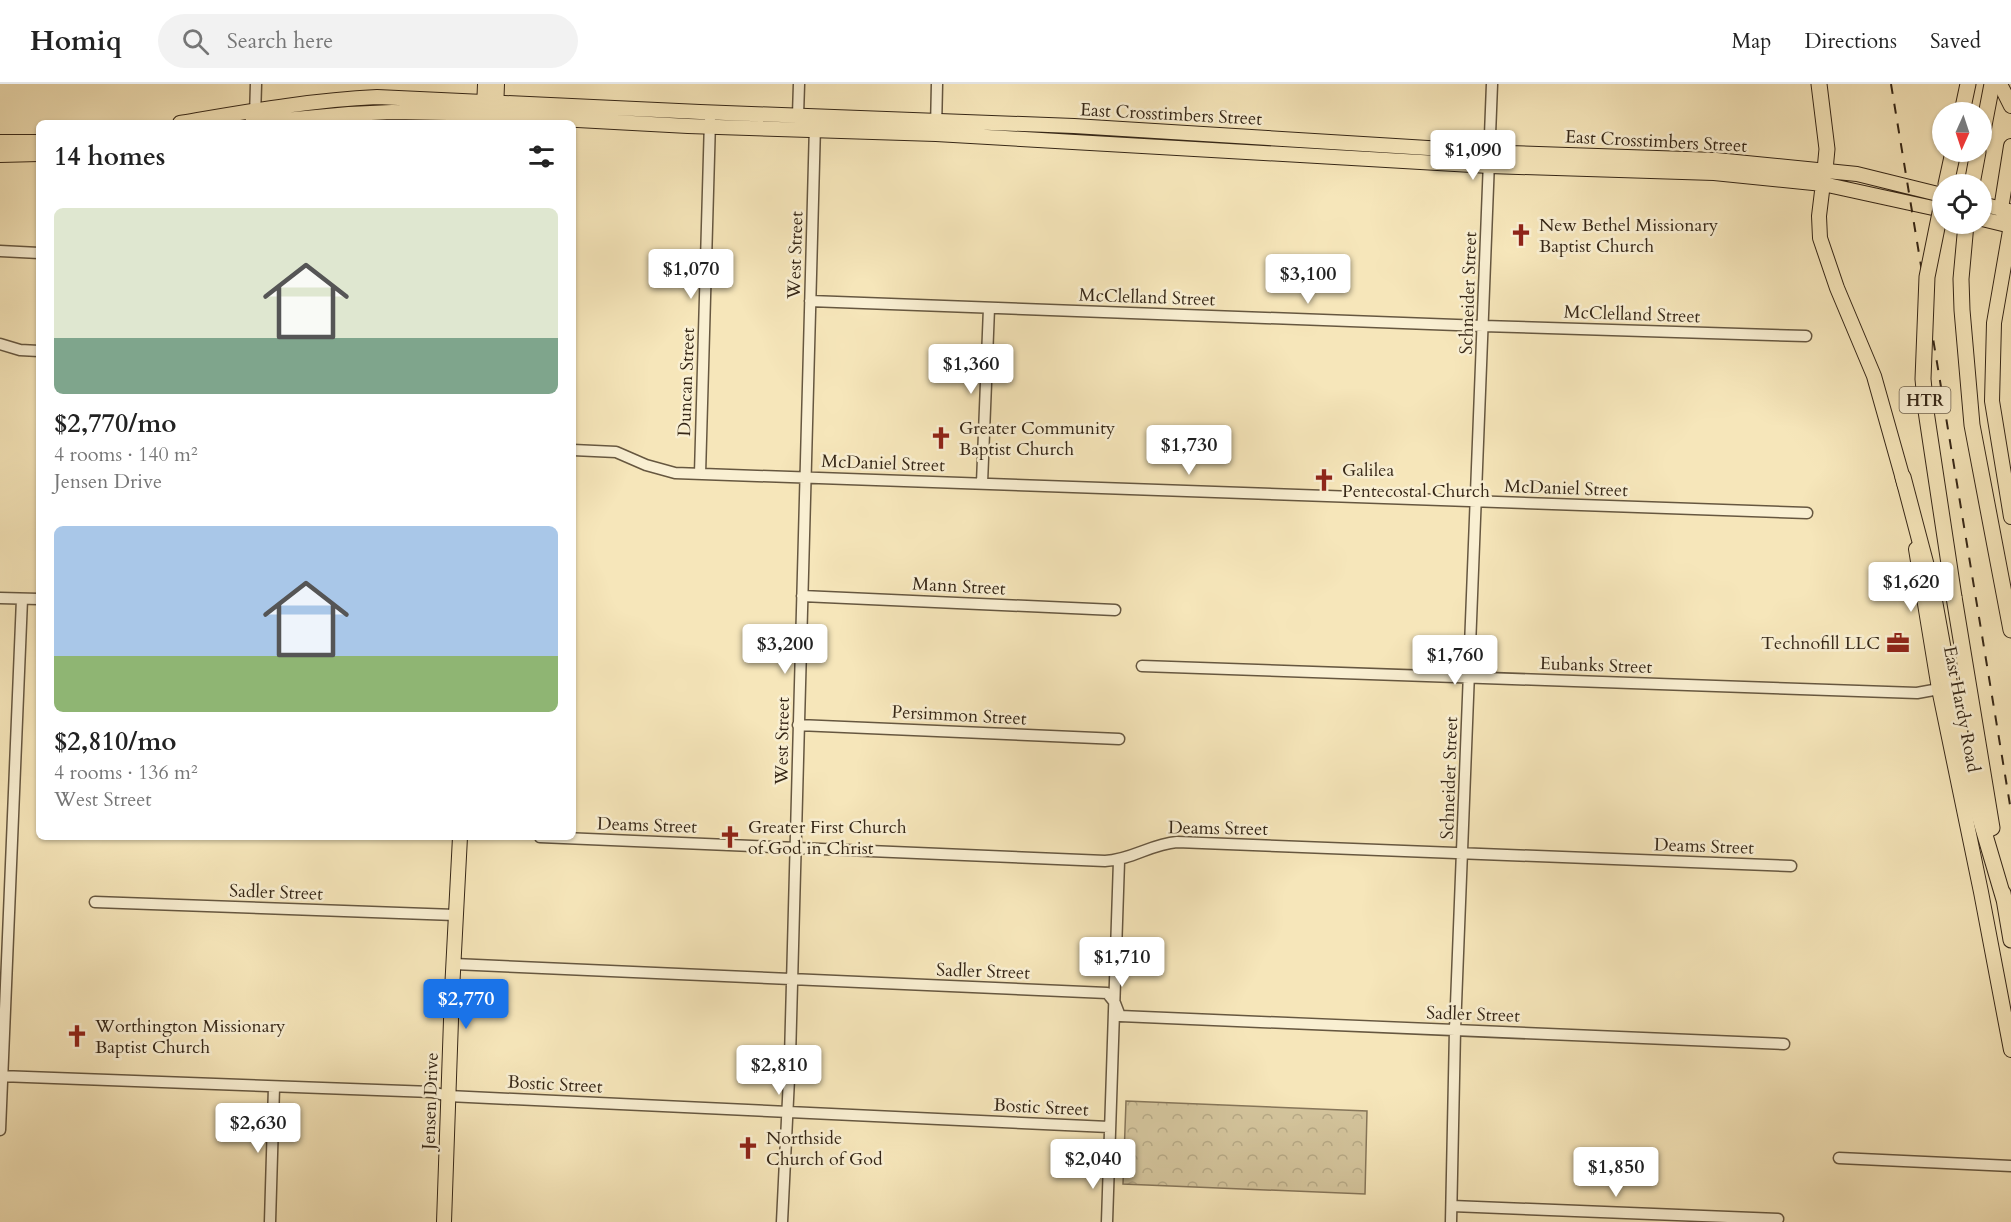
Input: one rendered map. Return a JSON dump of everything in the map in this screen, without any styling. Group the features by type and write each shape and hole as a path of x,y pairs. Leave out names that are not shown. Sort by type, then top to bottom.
{"highway":[{"path":"1819,84 1827,149 1824,177"},
{"path":"1964,102 1968,84"},
{"path":"1989,102 1992,84"},
{"name":"HTR","path":"1936,234 1927,277 1923,379 1926,411 1954,597 2011,940"},
{"name":"HTR","path":"1965,234 1961,279 1962,310 1972,424 2011,630"},
{"path":"1903,477 1932,587 1954,708 1977,808 2005,903"}],"main road":[{"path":"485,84 490,114"},
{"path":"490,114 497,84"},
{"path":"2000,84 2011,106"},
{"name":"East Crosstimbers Street","path":"255,120 347,99 377,97 490,114"},
{"path":"345,114 347,99"},
{"name":"East Crosstimbers Street","path":"255,120 392,112 637,116 936,127 1082,126 1227,134 1638,164"},
{"name":"East Crosstimbers Street","path":"710,119 798,115 815,123"},
{"path":"1081,142 1082,126"},
{"name":"East Crosstimbers Street","path":"936,127 1081,142 1489,166 1638,164 1715,166 1824,177 1932,207"},
{"path":"1226,151 1227,134"},
{"path":"3,148 36,142"},
{"path":"1386,160 1387,145"},
{"path":"2011,146 2006,211 2011,226 1994,323 1992,401 2011,517"},
{"path":"3,148 36,154"},
{"name":"East Crosstimbers Street","path":"1824,177 1857,174 1932,193"},
{"name":"East Hardy Road","path":"1824,177 1819,216 1820,238 1837,288 1874,376 1903,477 1939,689 2011,1050"},
{"path":"1992,221 2011,226"},
{"name":"Jensen Drive","path":"444,1222 460,840"}],"street":[{"path":"255,120 256,84"},
{"path":"798,115 799,84"},
{"path":"936,127 937,84"},
{"name":"Schneider Street","path":"1451,1222 1455,1030 1492,84"},
{"name":"Duncan Street","path":"700,474 710,119"},
{"name":"West Street","path":"782,1222 788,1111 796,848 815,123"},
{"path":"0,251 36,253"},
{"name":"McClelland Street","path":"810,301 1806,336"},
{"path":"982,483 989,308"},
{"path":"0,344 20,350 36,351"},
{"name":"McDaniel Street","path":"576,450 616,452 675,473 1807,513"},
{"name":"Mann Street","path":"802,596 1115,610"},
{"path":"0,598 36,599"},
{"path":"0,1130 22,599"},
{"name":"Eubanks Street","path":"1142,666 1917,693 1939,689"},
{"name":"Persimmon Street","path":"798,725 1119,739"},
{"name":"Deams Street","path":"576,839 1119,861 1161,843 1177,842 1791,866"},
{"path":"1107,1222 1119,861"},
{"name":"Sadler Street","path":"95,902 455,915"},
{"name":"Sadler Street","path":"454,964 1107,993 1115,1003 1120,1016 1784,1044"},
{"name":"Bostic Street","path":"1,1076 432,1092 448,1096 1109,1127"},
{"path":"270,1222 274,1087"},
{"path":"1839,1158 2011,1166"},
{"path":"1452,1206 1778,1219"}],"green space":[{"path":"1126,1101 1367,1111 1365,1194 1123,1184"}],"railway":[{"path":"1891,84 2011,811"}],"place":[{"name":"New Bethel Missionary Baptist Church","path":"1521,235"},
{"name":"Greater Community Baptist Church","path":"941,438"},
{"name":"Galilea Pentecostal Church","path":"1324,480"},
{"name":"Technofill LLC","path":"1898,643"},
{"name":"Greater First Church of God in Christ","path":"730,837"},
{"name":"Worthington Missionary Baptist Church","path":"77,1036"},
{"name":"Northside Church of God","path":"748,1148"}]}
